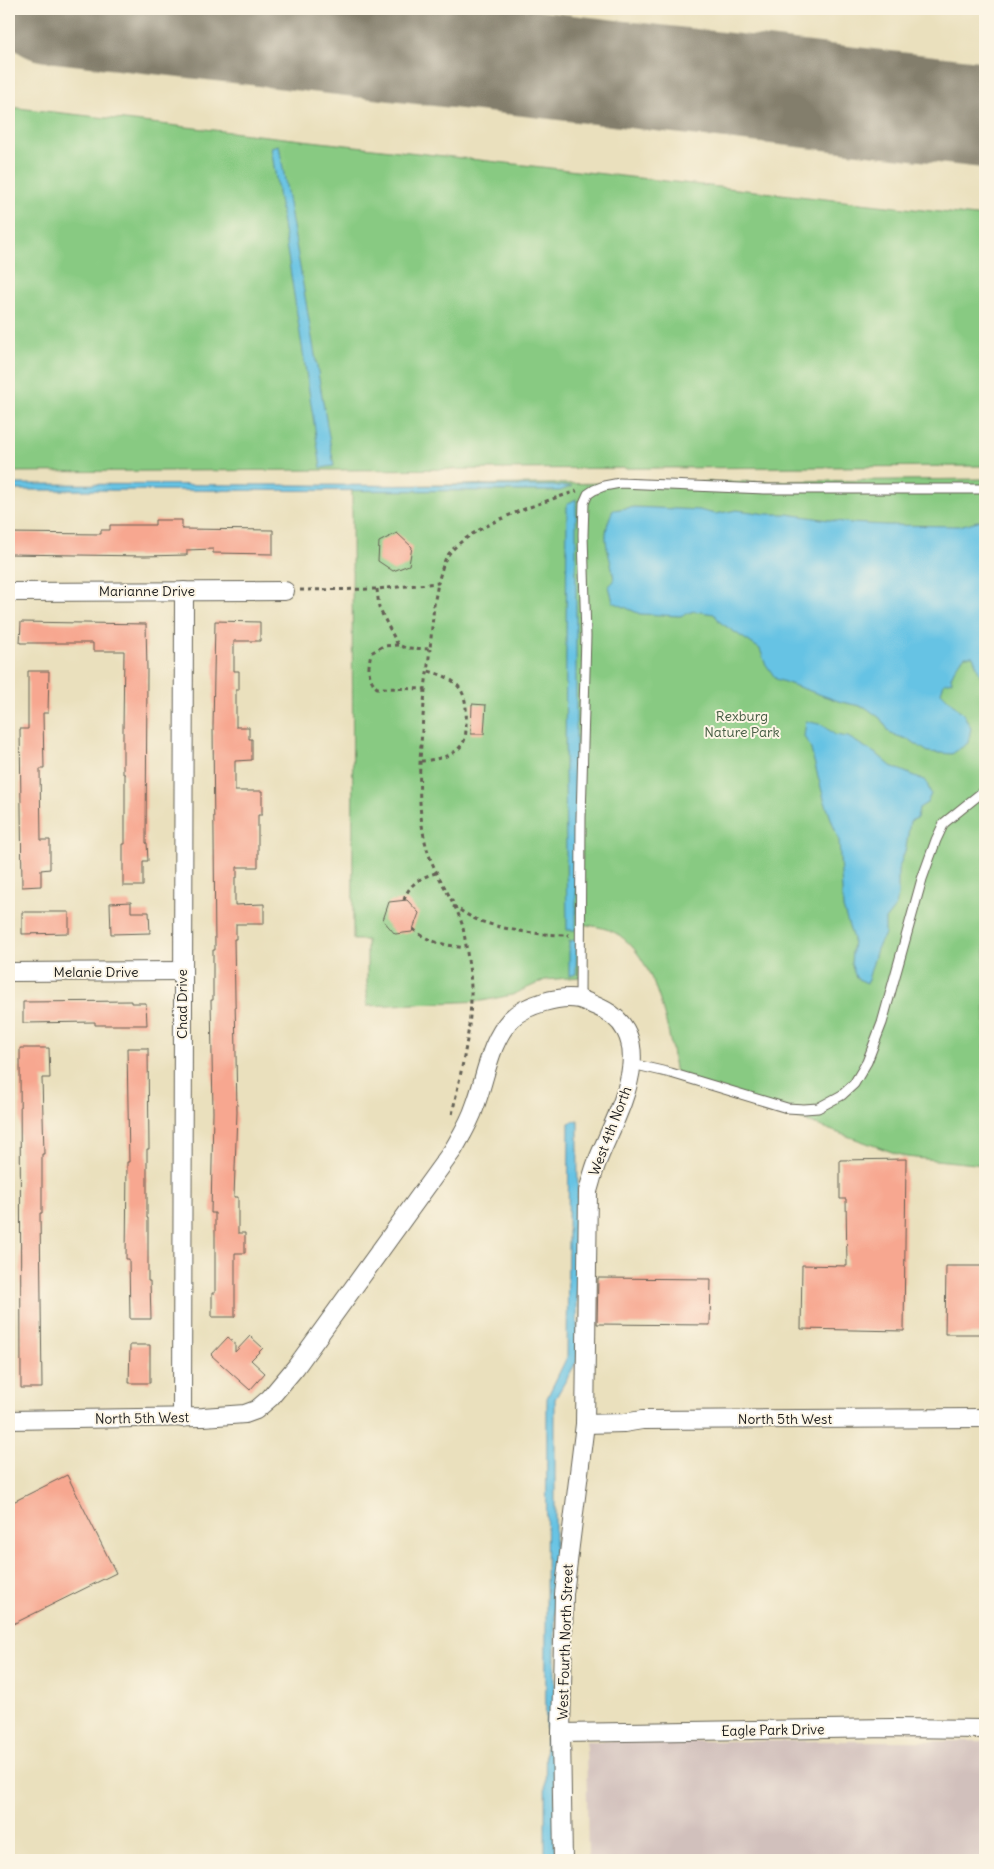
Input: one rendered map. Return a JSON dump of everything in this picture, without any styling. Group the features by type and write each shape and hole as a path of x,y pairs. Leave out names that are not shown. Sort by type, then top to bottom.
{"street":[{"name":"Chad Drive","path":"182,1418 184,590"},
{"name":"Marianne Drive","path":"9,592 285,591"},
{"name":"Melanie Drive","path":"9,972 183,971"},
{"name":"West 4th North","path":"270,1398 296,1367 453,1150 474,1110 491,1052 512,1018 530,1007 546,1001 580,999 612,1014 629,1035 632,1064 628,1090 597,1162 588,1191 585,1424"},
{"name":"North 5th West","path":"9,1420 182,1418 246,1414 256,1410 270,1398"},
{"name":"North 5th West","path":"585,1424 624,1423 642,1420 985,1418"},
{"name":"West Fourth North Street","path":"563,1860 561,1733 564,1594 585,1424"},
{"name":"Eagle Park Drive","path":"561,1733 892,1728 985,1729"}],"lane":[{"path":"580,999 581,818 586,636 583,535 584,504 588,494 604,486 620,484 765,489 985,489"},
{"path":"632,1064 671,1073 787,1108 804,1110 818,1108 842,1095 854,1084 867,1062 882,1023 922,879 936,840 944,823 985,790"}],"path":[{"path":"452,1116 472,1004 470,972 462,924 436,873 428,851 422,823 421,761 434,605 438,583 445,560 459,545 480,529 540,502 582,489 604,486"},
{"path":"285,591 377,589 438,583"},
{"path":"377,589 379,608 398,645"},
{"path":"426,689 377,688 370,681 368,666 372,653 383,646 398,645 406,648 430,649"},
{"path":"421,761 434,760 447,755 461,746 465,735 465,695 458,684 448,678 428,671"},
{"path":"404,900 407,892 413,885 426,876 436,873"},
{"path":"453,906 479,921 512,930 543,934 580,935"},
{"path":"413,929 420,935 438,944 465,948"}],"shaded area":[{"path":"586,1741 985,1741 985,1860 588,1860"}],"green space":[{"path":"9,107 985,217 985,466 9,472"},
{"name":"Rexburg Nature Park","path":"985,479 985,1165 906,1157 676,1075 666,1020 645,965 635,950 623,938 603,928 580,924 580,977 545,980 512,995 482,1001 367,1006 367,940 353,940 352,486"}],"water":[{"path":"279,145 334,466 321,468 271,147"},
{"path":"9,484 572,486 560,491 9,490"},
{"path":"576,499 576,930 567,930 565,773 567,504"},
{"path":"634,507 699,510 715,514 737,510 767,514 787,514 850,523 885,525 959,526 985,519 985,677 981,677 973,656 965,656 956,666 951,677 952,681 944,683 941,692 964,715 971,728 968,743 952,754 928,752 910,740 891,734 880,718 865,707 841,702 776,679 765,663 760,649 721,623 714,614 694,611 680,616 640,614 613,602 609,586 614,581 606,530 613,510"},
{"path":"806,721 823,725 835,735 848,737 878,755 891,766 926,781 931,794 927,803 919,808 917,818 910,821 906,848 898,870 896,906 885,920 885,934 877,949 867,983 856,978 851,963 853,939 843,908 839,841 824,799 810,746 804,737"},
{"path":"577,940 576,974 569,976 569,941"},
{"path":"578,1120 577,1361 555,1399 555,1860 545,1860 547,1398 567,1357 569,1123"}],"building":[{"path":"155,520 182,520 182,529 273,530 273,554 213,553 213,549 187,550 187,555 9,554 9,533 101,534 101,530 110,530 110,525 155,525"},
{"path":"397,533 412,547 409,565 393,571 378,561 379,542"},
{"path":"215,621 260,622 260,641 234,641 234,671 239,671 239,690 236,690 236,727 249,727 249,739 252,739 252,760 235,761 235,791 262,791 262,815 258,815 258,867 237,867 235,905 264,904 264,924 236,924 236,939 234,939 237,1112 234,1197 238,1197 238,1233 245,1233 245,1253 235,1253 235,1317 212,1317 212,1293 215,1293 215,1213 211,1213 213,1112 211,1000 213,1000 213,950 215,950 213,727"},
{"path":"21,622 146,624 146,843 148,861 143,861 143,886 123,886 123,844 125,844 125,774 123,774 124,651 93,651 93,643 20,643"},
{"path":"28,671 49,671 48,713 43,713 44,769 40,769 41,840 50,840 50,869 41,870 41,886 22,887 20,729 28,729"},
{"path":"472,704 486,705 484,734 471,734"},
{"path":"407,900 419,913 412,932 395,934 383,920 389,902"},
{"path":"131,902 131,912 149,912 150,933 111,934 110,903"},
{"path":"22,912 69,912 69,933 22,934"},
{"path":"131,1001 131,1003 146,1003 147,1025 95,1025 95,1022 23,1023 23,1002"},
{"path":"20,1048 49,1048 50,1078 42,1078 44,1154 42,1154 42,1213 40,1213 42,1388 21,1388"},
{"path":"127,1048 148,1048 149,1149 147,1149 147,1218 151,1319 130,1319 129,1259 126,1259 127,1162 129,1162"},
{"path":"906,1159 904,1331 801,1329 802,1265 847,1266 846,1199 840,1199 840,1160"},
{"path":"946,1266 985,1266 985,1334 945,1334"},
{"path":"598,1278 711,1279 710,1325 597,1324"},
{"path":"250,1336 263,1348 251,1360 265,1373 250,1390 211,1355 228,1337 235,1343 235,1352"},
{"path":"130,1345 150,1345 150,1383 129,1383"},
{"path":"67,1475 116,1573 9,1626 9,1504"}],"taxiway":[{"path":"328,40 344,37 357,31 369,22 378,9"},
{"path":"385,9 392,25 402,37 416,46 432,52"}],"runway":[{"path":"49,9 985,115"}]}
